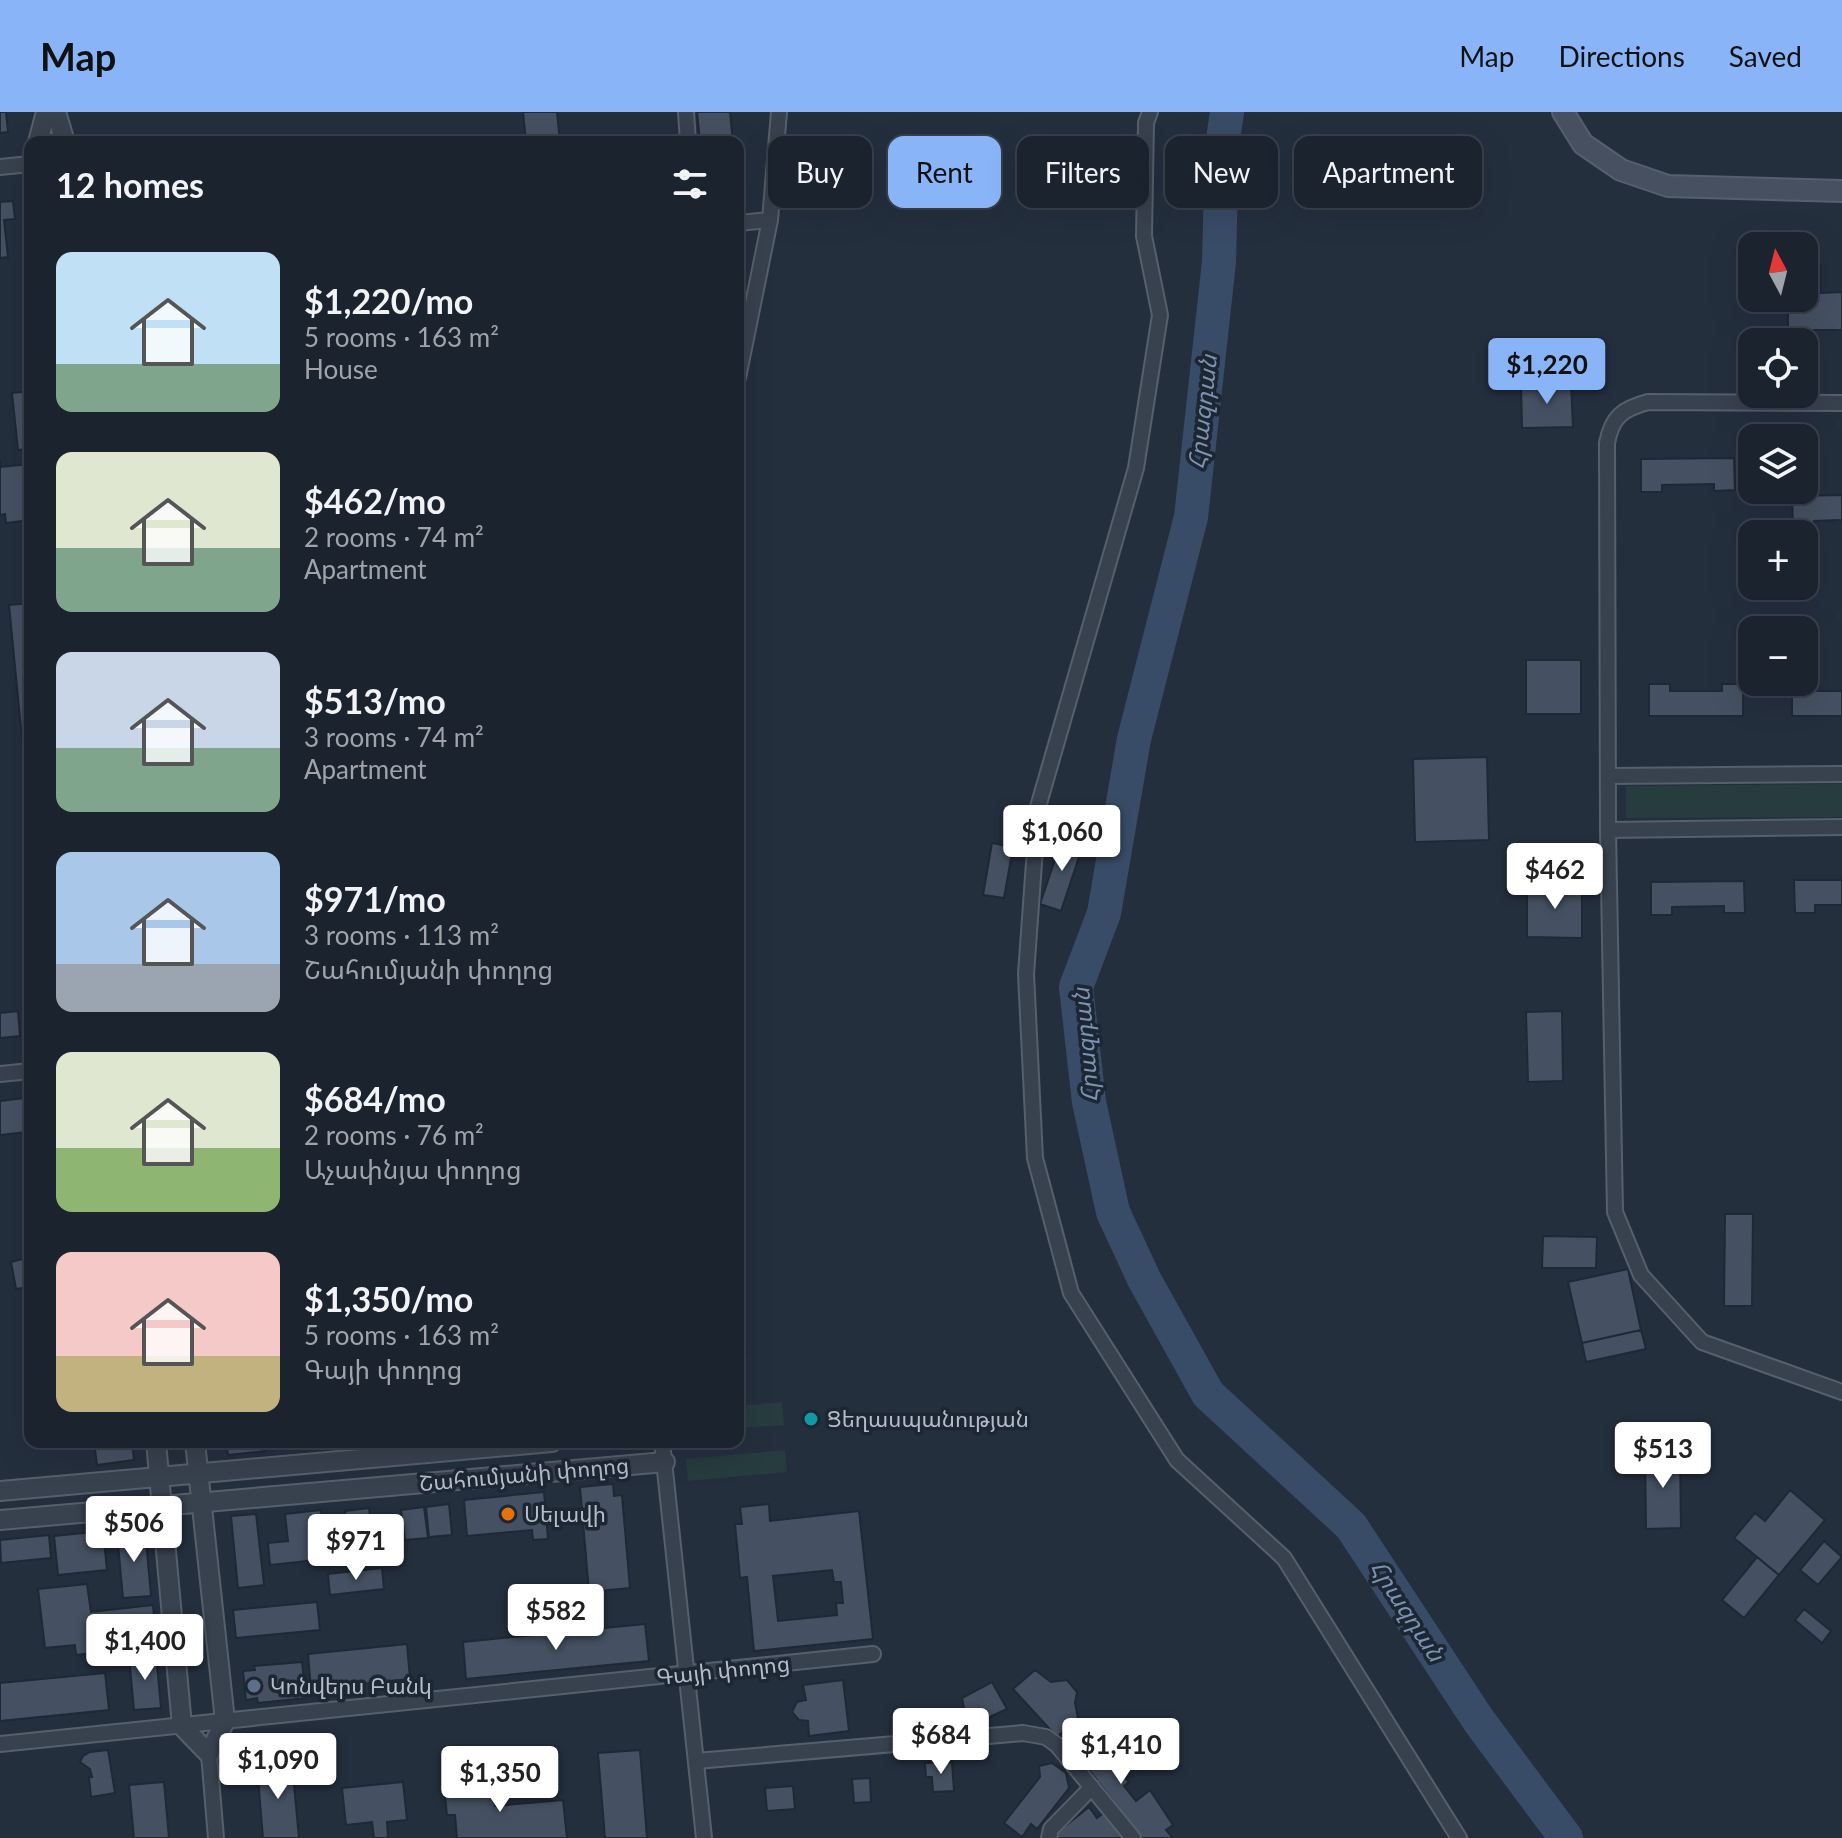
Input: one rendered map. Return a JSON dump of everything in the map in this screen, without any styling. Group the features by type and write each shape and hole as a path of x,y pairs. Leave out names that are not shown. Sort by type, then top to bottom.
{"main road":[{"path":"1563,112 1583,144 1621,170 1668,186 1842,191"}],"street":[{"path":"40,136 46,112"},
{"path":"56,112 63,136"},
{"path":"686,112 688,136"},
{"path":"744,348 770,220 779,112"},
{"path":"1150,112 1146,123 1144,236 1160,315 1136,468 1038,807 1026,974 1035,1158 1071,1293 1177,1460 1284,1558 1459,1838"},
{"path":"0,167 24,165"},
{"path":"744,222 770,220"},
{"path":"1842,403 1648,402 1619,413 1610,426 1607,443 1608,830 1615,1212 1641,1275 1702,1342 1842,1392"},
{"path":"1608,776 1842,774"},
{"path":"1608,830 1842,827"},
{"path":"0,1074 24,1072"},
{"path":"157,1448 182,1726 209,1754"},
{"path":"196,1448 225,1721 209,1754 216,1838"},
{"name":"Շահումյանի փողոց","path":"0,1491 483,1448"},
{"path":"663,1448 704,1838"},
{"name":"Շահումյանի փողոց","path":"0,1520 665,1462"},
{"name":"Գայի փողոց","path":"0,1744 873,1654"},
{"path":"696,1761 1023,1733 1046,1737 1057,1745 1133,1838"},
{"path":"1049,1838 1051,1829 1092,1787"}],"green space":[{"path":"1842,784 1842,817 1626,818 1626,786"},
{"path":"782,1402 784,1425 744,1428 744,1405"},
{"path":"785,1450 787,1472 688,1481 686,1459"}],"building":[{"path":"0,112 6,112 8,132 0,133"},
{"path":"523,112 557,112 559,136 525,136"},
{"path":"697,112 730,112 732,136 699,136"},
{"path":"13,201 15,219 4,220 8,257 0,258 0,202"},
{"path":"1818,265 1821,265 1821,293 1842,292 1842,330 1788,328 1788,312 1818,312"},
{"path":"1571,384 1573,427 1522,428 1521,385"},
{"path":"24,392 24,450 18,450 12,393"},
{"path":"1734,458 1735,490 1714,491 1714,484 1662,485 1662,492 1641,492 1641,459"},
{"path":"0,459 1,467 24,465 24,521 6,523 5,514 0,515"},
{"path":"1818,495 1842,495 1842,520 1793,520 1792,504 1818,504"},
{"path":"24,604 23,749 9,605"},
{"path":"1526,660 1581,660 1581,714 1526,714"},
{"path":"1649,684 1670,684 1670,691 1722,691 1722,684 1738,684 1738,696 1743,696 1743,716 1649,716"},
{"path":"1818,691 1842,691 1842,716 1792,716 1792,696 1818,696"},
{"path":"1487,757 1489,840 1415,842 1413,759"},
{"path":"1063,836 1084,842 1061,911 1040,904"},
{"path":"992,843 1013,847 1004,898 983,895"},
{"path":"1794,880 1842,880 1842,905 1815,905 1815,913 1795,913"},
{"path":"1744,881 1745,913 1724,913 1724,906 1672,907 1672,915 1651,915 1651,882"},
{"path":"1527,884 1582,884 1582,938 1527,937"},
{"path":"18,1011 20,1036 0,1038 0,1013"},
{"path":"1562,1011 1563,1081 1528,1082 1526,1012"},
{"path":"24,1098 24,1132 0,1135 0,1101"},
{"path":"1725,1214 1753,1214 1752,1306 1724,1306"},
{"path":"1543,1236 1597,1237 1596,1268 1542,1268"},
{"path":"24,1259 24,1288 16,1289 11,1262"},
{"path":"1628,1269 1641,1330 1582,1343 1568,1282"},
{"path":"1641,1330 1646,1349 1586,1362 1582,1343"},
{"path":"95,1448 133,1448 134,1460 97,1465"},
{"path":"227,1448 265,1448 265,1451 228,1455"},
{"path":"1680,1450 1681,1528 1646,1529 1645,1451"},
{"path":"613,1484 614,1496 622,1495 630,1588 589,1592 580,1487"},
{"path":"1790,1490 1825,1520 1779,1575 1734,1538 1755,1513 1765,1521"},
{"path":"544,1492 548,1539 533,1540 532,1530 467,1536 464,1500"},
{"path":"449,1504 452,1535 429,1537 426,1507"},
{"path":"769,1504 770,1521 859,1511 873,1639 754,1651 747,1577 740,1578 735,1524 742,1524 740,1507","holes":["832,1570 834,1582 841,1582 843,1603 836,1603 837,1615 778,1621 773,1576"]},
{"path":"424,1507 428,1538 405,1540 401,1510"},
{"path":"369,1508 375,1551 351,1554 345,1511"},
{"path":"321,1510 326,1559 270,1565 268,1543 288,1541 285,1514"},
{"path":"256,1514 264,1585 238,1588 231,1516"},
{"path":"145,1530 151,1596 123,1598 117,1533"},
{"path":"103,1531 107,1570 58,1575 54,1536"},
{"path":"49,1535 51,1558 1,1563 0,1540"},
{"path":"1824,1541 1842,1557 1818,1585 1800,1570"},
{"path":"1757,1557 1779,1575 1744,1618 1722,1600"},
{"path":"382,1568 384,1589 330,1595 328,1574"},
{"path":"87,1584 91,1612 153,1605 157,1646 76,1655 75,1645 45,1648 38,1589"},
{"path":"317,1602 320,1630 236,1638 233,1610"},
{"path":"1804,1609 1831,1631 1822,1643 1795,1620"},
{"path":"645,1624 649,1661 466,1679 463,1642"},
{"path":"407,1644 410,1679 311,1689 308,1654"},
{"path":"156,1654 161,1708 134,1710 129,1656"},
{"path":"302,1662 306,1698 258,1703 257,1698 246,1700 243,1671 255,1670 254,1666"},
{"path":"1035,1670 1051,1682 1067,1680 1077,1692 1075,1703 1078,1718 1057,1737 1013,1689"},
{"path":"105,1673 109,1710 0,1721 0,1683"},
{"path":"843,1680 849,1731 809,1736 808,1721 799,1720 792,1712 797,1702 806,1700 803,1685"},
{"path":"992,1682 1007,1709 968,1727 962,1698"},
{"path":"1081,1725 1089,1734 1095,1730 1102,1740 1094,1746 1111,1767 1130,1753 1138,1764 1123,1775 1129,1782 1124,1786 1136,1801 1150,1790 1173,1825 1166,1830 1173,1838 1142,1838 1064,1738"},
{"path":"108,1750 115,1793 91,1797 90,1769 80,1762 90,1752"},
{"path":"640,1750 647,1838 605,1838 598,1753"},
{"path":"952,1762 954,1791 933,1792 932,1777 926,1777 925,1763"},
{"path":"292,1763 299,1838 263,1838 257,1766"},
{"path":"1052,1763 1066,1773 1069,1788 1037,1829 1031,1824 1022,1837 1004,1823 1040,1777 1039,1766"},
{"path":"481,1775 483,1792 494,1791 495,1806 563,1800 567,1838 457,1838 455,1815 447,1815 443,1778"},
{"path":"870,1778 871,1802 854,1803 852,1779"},
{"path":"164,1782 169,1838 134,1838 129,1785"},
{"path":"403,1782 407,1820 387,1822 388,1838 374,1838 372,1822 346,1825 342,1788"},
{"path":"793,1786 795,1809 767,1811 765,1788"},
{"path":"1089,1807 1097,1818 1105,1812 1126,1838 1056,1838 1054,1835"}],"waterway":[{"name":"Հրազդան","path":"1227,112 1222,146 1219,262 1191,517 1134,739 1104,913 1076,987 1089,1102 1113,1212 1144,1279 1208,1394 1351,1526 1479,1721 1566,1838"}],"place":[{"name":"Ցեղասպանության","path":"811,1419"},
{"name":"Սելավի","path":"508,1514"},
{"name":"Կոնվերս Բանկ","path":"254,1686"}]}
